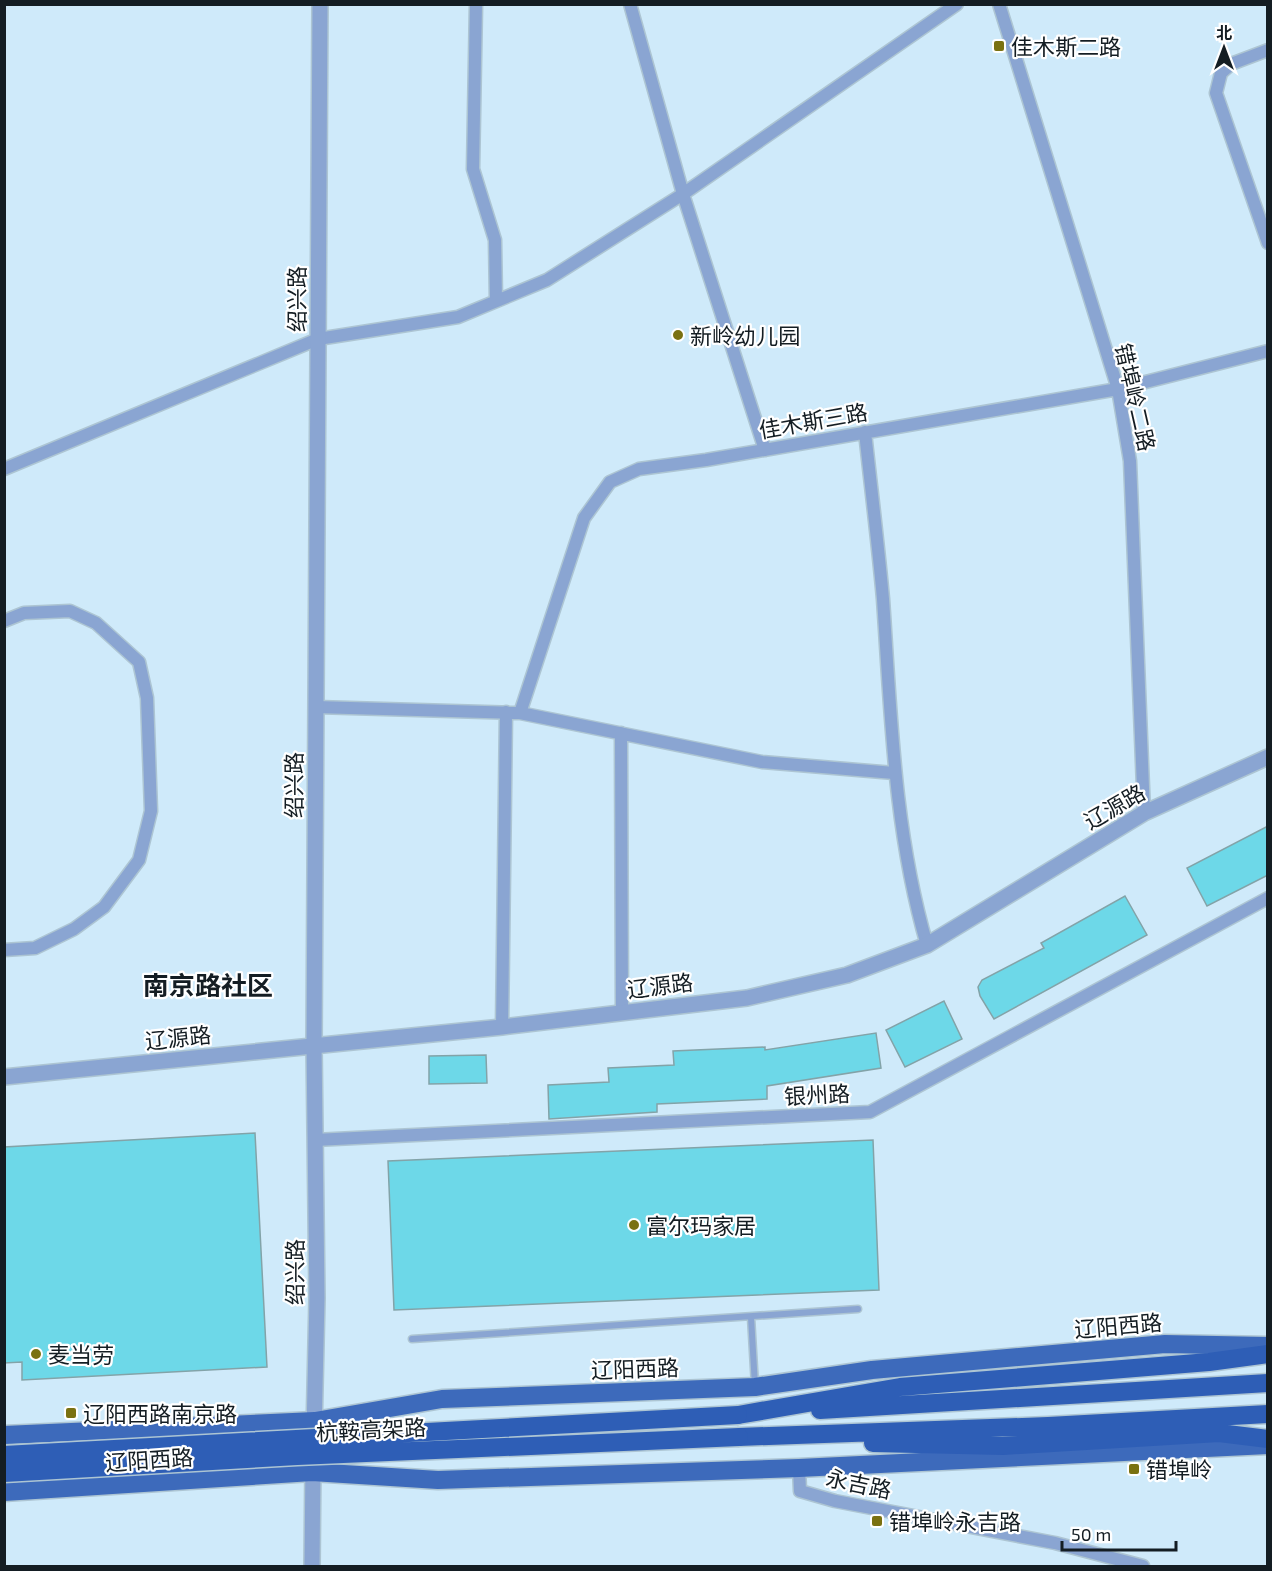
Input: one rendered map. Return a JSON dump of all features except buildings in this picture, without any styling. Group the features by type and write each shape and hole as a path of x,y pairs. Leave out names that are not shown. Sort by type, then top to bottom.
{"highway":[{"path":"738,1415 900,1387 1209,1362 1268,1354"},
{"path":"738,1415 1071,1397 1268,1383"},
{"path":"800,1436 1268,1414"},
{"name":"杭鞍高架路","path":"4,1455 738,1415"},
{"path":"800,1436 895,1445 1003,1446 1219,1432 1268,1439"},
{"name":"杭鞍高架路","path":"4,1473 297,1456 800,1436"}],"main road":[{"name":"辽阳西路","path":"4,1435 315,1421 442,1400 754,1387 872,1370 1165,1344 1268,1346"},
{"name":"辽阳西路","path":"4,1492 312,1472 438,1480 799,1468 1268,1445"}],"street":[{"name":"绍兴路","path":"312,1566 312,1472 315,1421 314,1046 320,4"},
{"path":"476,4 473,169 495,240 496,301"},
{"path":"630,4 683,194 765,450"},
{"path":"4,469 318,339 458,317 547,280 683,194 957,4"},
{"name":"错埠岭二路","path":"999,4 1118,389 1130,461 1144,813"},
{"path":"1268,50 1231,64 1221,73 1216,93 1268,243"},
{"name":"佳木斯三路","path":"520,713 584,518 610,482 639,469 765,450 1118,389 1268,351"},
{"path":"865,432 882,597 894,773 912,892 927,945"},
{"path":"4,621 24,613 70,611 96,623 139,662 147,698 151,811 139,860 104,907 74,929 34,948 4,950"},
{"path":"316,707 520,713 762,762 894,773"},
{"path":"502,1027 506,712"},
{"path":"621,733 622,1013"},
{"name":"辽源路","path":"4,1077 502,1027 747,998 847,975 927,945 1144,813 1268,757"},
{"name":"银州路","path":"315,1140 870,1112 1268,898"},
{"name":"永吉路","path":"799,1468 800,1491 835,1501 1054,1543 1143,1566"}],"lane":[{"path":"412,1338 858,1309"},
{"path":"751,1317 754,1387"}],"place":[{"name":"佳木斯二路","path":"999,46"},
{"name":"新岭幼儿园","path":"678,335"},
{"name":"富尔玛家居","path":"634,1225"},
{"name":"麦当劳","path":"36,1354"},
{"name":"辽阳西路南京路","path":"71,1413"},
{"name":"错埠岭","path":"1134,1469"},
{"name":"错埠岭永吉路","path":"877,1521"}],"district":[{"name":"南京路社区","path":"208,984"}]}
